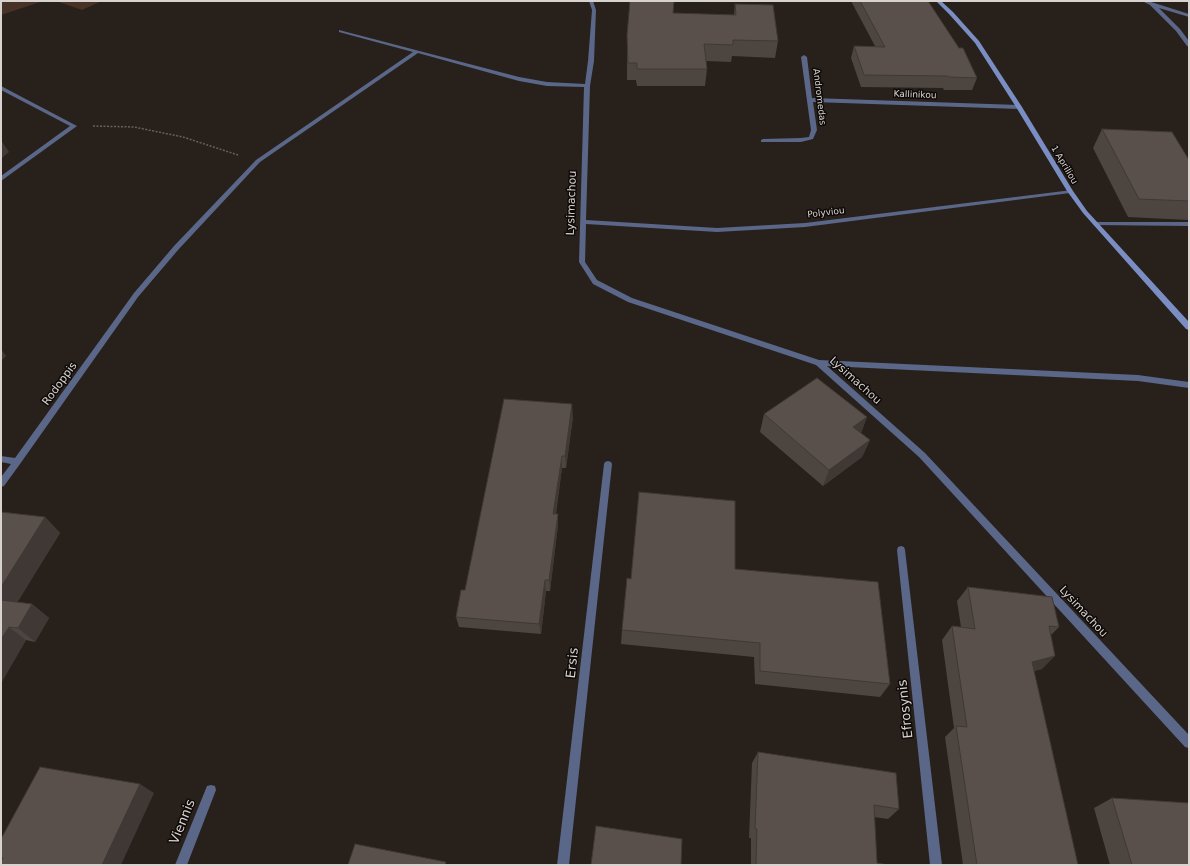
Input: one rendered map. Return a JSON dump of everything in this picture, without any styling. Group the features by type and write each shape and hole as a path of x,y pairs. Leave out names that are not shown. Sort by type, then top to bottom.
{"main road":[{"name":"1 Apriliou","path":"938,1 977,42 1019,107 1070,191 1096,224 1189,327"}],"street":[{"name":"Lysimachou","path":"591,1 594,10 594,18 592,62 587,86 582,262 595,282 630,300 819,363 922,455 1189,743"},
{"path":"1144,1 1189,16"},
{"path":"1152,4 1178,30 1189,45"},
{"path":"341,31 519,79 547,84 587,86"},
{"name":"Rodoppis","path":"1,484 136,295 176,248 258,161 417,52"},
{"name":"Andromedas","path":"763,141 801,140 811,138 814,130 804,58"},
{"path":"1,88 74,126 1,179"},
{"name":"Kallinikou","path":"811,100 1019,107"},
{"name":"Polyviou","path":"583,222 717,230 805,225 1070,191"},
{"path":"1096,224 1189,224"},
{"path":"819,363 1138,378 1189,385"},
{"path":"1,459 17,462"},
{"name":"Ersis","path":"563,865 608,464"},
{"name":"Efrosynis","path":"901,550 936,865"},
{"name":"Viennis","path":"180,865 211,790"}],"path":[{"path":"74,126 134,128 183,137 258,161"}],"shaded area":[{"path":"1,1 43,1 1,15"},
{"path":"56,1 102,1 82,10"}],"building":[{"path":"630,1 674,1 673,13 736,15 735,4 773,5 778,41 733,40 733,45 704,44 707,69 637,69 637,63 628,63 627,35"},
{"path":"860,1 928,1 959,48 963,48 977,78 948,76 864,75 854,46 885,47"},
{"path":"1102,129 1172,132 1189,160 1189,201 1139,199"},
{"path":"817,378 867,417 853,427 870,440 829,470 764,414"},
{"path":"504,399 572,404 565,456 562,456 553,514 558,514 549,580 545,580 539,624 456,617 461,590 465,590"},
{"path":"639,492 735,501 735,569 878,582 890,684 760,671 760,643 622,630 627,578 631,579"},
{"path":"1,512 45,517 1,587"},
{"path":"968,587 1052,597 1059,627 1049,626 1055,656 1032,662 1078,865 977,865 956,726 967,727 952,626 975,629"},
{"path":"1,600 32,604 18,628 9,627 1,639"},
{"path":"758,752 896,773 899,809 874,805 877,863 888,865 756,865 757,829 755,828"},
{"path":"40,767 140,784 102,865 1,865 3,858 1,857 1,839"},
{"path":"1112,798 1189,803 1189,865 1132,865"},
{"path":"596,826 682,839 681,865 591,865"},
{"path":"355,844 446,862 445,865 348,865"}]}
